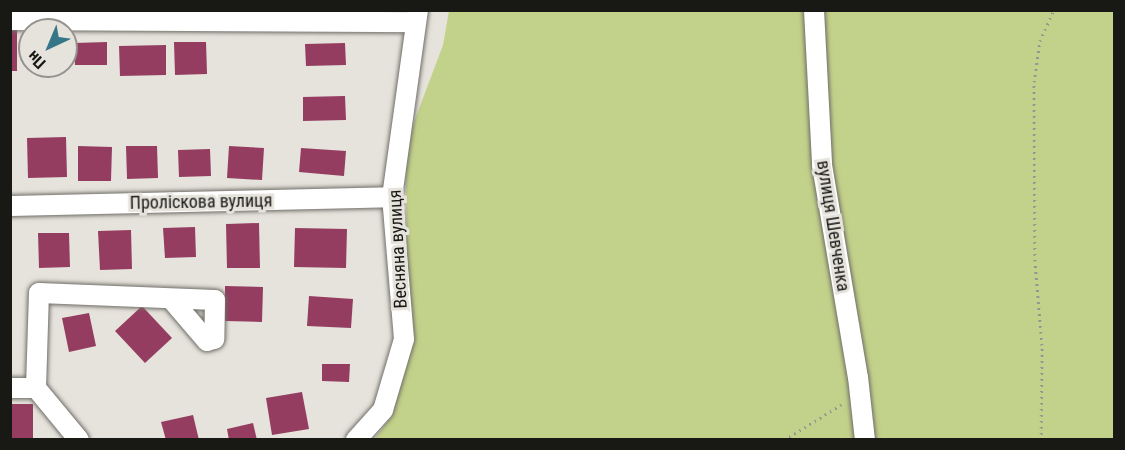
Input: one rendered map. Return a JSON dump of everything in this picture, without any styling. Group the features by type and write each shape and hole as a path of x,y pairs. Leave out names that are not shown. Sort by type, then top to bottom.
{"street":[{"name":"вулиця Шевченка","path":"814,10 822,165 860,393 865,440"},
{"path":"10,20 416,16"},
{"name":"Весняна вулиця","path":"356,440 383,410 404,339 392,197 416,16"},
{"name":"Проліскова вулиця","path":"10,206 392,197"},
{"path":"79,440 36,388 39,293 172,300"},
{"path":"10,388 36,388"}],"path":[{"path":"1041,440 1042,345 1035,261 1034,82 1040,41 1054,10"},
{"path":"784,440 860,393"}],"green space":[{"path":"449,11 1114,11 1114,439 374,440 393,414 409,343 405,146 443,45"}],"building":[{"path":"10,30 17,30 17,71 10,71"},
{"path":"107,42 107,65 78,65 78,43"},
{"path":"174,42 206,42 207,74 175,75"},
{"path":"345,43 346,65 306,66 305,44"},
{"path":"166,45 166,75 120,76 119,46"},
{"path":"345,96 346,120 303,121 303,97"},
{"path":"66,137 67,177 28,178 27,138"},
{"path":"78,146 112,147 111,181 78,181"},
{"path":"126,146 157,146 158,178 127,179"},
{"path":"229,146 264,148 262,180 227,178"},
{"path":"301,148 346,151 344,176 299,172"},
{"path":"210,149 211,176 179,177 178,150"},
{"path":"259,223 260,268 227,268 226,224"},
{"path":"195,227 196,257 165,258 163,228"},
{"path":"295,228 347,229 346,268 294,267"},
{"path":"131,230 132,269 100,270 98,231"},
{"path":"38,233 69,233 70,267 39,268"},
{"path":"225,286 263,287 262,322 225,321"},
{"path":"309,296 353,299 351,328 307,326"},
{"path":"142,306 172,338 145,363 115,331"},
{"path":"89,313 96,346 69,352 62,318"},
{"path":"322,364 350,364 349,382 322,381"},
{"path":"302,392 309,429 272,435 266,398"},
{"path":"10,404 33,404 33,440 10,440"},
{"path":"193,415 199,440 166,440 161,422"},
{"path":"253,423 257,440 229,440 227,429"}]}
